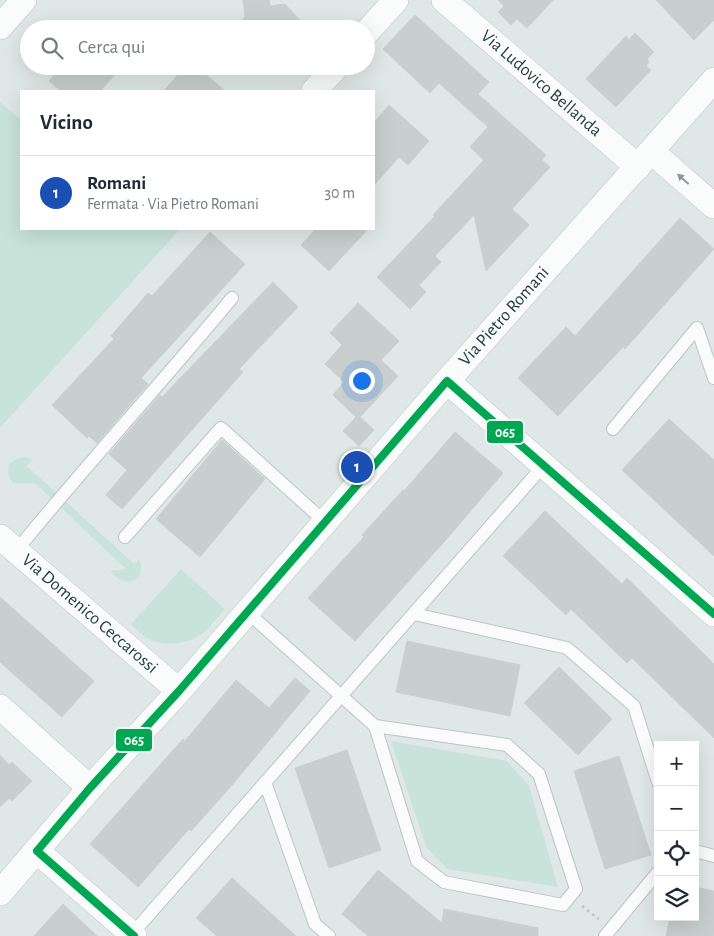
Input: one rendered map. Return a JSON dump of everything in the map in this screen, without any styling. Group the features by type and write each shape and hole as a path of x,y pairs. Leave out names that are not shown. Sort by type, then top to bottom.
{"street":[{"path":"0,27 24,0"},
{"path":"375,23 396,0"},
{"name":"Via Ludovico Bellanda","path":"444,0 645,159 714,206"},
{"path":"315,90 329,75"},
{"name":"Via Pietro Romani","path":"0,893 90,788 179,691 447,381 714,80"},
{"path":"447,381 714,614"},
{"name":"Via Domenico Ceccarossi","path":"8,544 179,691"},
{"path":"0,707 90,788"},
{"path":"37,851 133,935"}],"lane":[{"path":"8,544 76,479 180,361 232,298"},
{"path":"612,429 698,328 714,378"},
{"path":"125,537 221,428 325,522"},
{"path":"133,935 544,465"},
{"path":"247,612 375,726 417,861 444,882 563,905 576,889 539,774 507,745 375,726"},
{"path":"414,614 567,648 634,706 654,769"},
{"path":"265,782 316,924 329,936"},
{"path":"699,852 714,856"},
{"path":"611,934 655,876"}],"path":[{"path":"570,896 611,934"}],"green space":[{"path":"0,102 20,119 20,230 179,230 0,428"},
{"path":"22,457 32,460 27,466 134,564 139,559 141,564 140,576 128,582 117,578 110,571 126,569 36,484 13,483 8,470 9,467 13,461"},
{"path":"181,569 225,609 204,632 191,640 175,644 159,643 143,636 131,624"},
{"path":"391,741 507,761 529,786 558,887 447,869 426,847"}],"building":[{"path":"243,0 269,0 270,6 285,4 300,20 242,20 245,17"},
{"path":"498,0 553,0 527,28 517,19 511,25 498,12 504,6"},
{"path":"656,0 714,0 714,20 694,40"},
{"path":"415,15 489,82 478,94 546,155 542,160 550,167 512,209 529,225 486,271 474,215 435,256 441,262 419,285 426,292 410,309 377,277 435,216 433,215 484,160 470,147 488,127 439,83 430,93 383,49"},
{"path":"635,33 654,52 647,59 649,62 646,66 651,70 616,107 586,79 626,36 629,40"},
{"path":"54,75 115,75 101,90 60,90 49,81"},
{"path":"177,75 206,75 224,90 165,90"},
{"path":"389,105 429,141 408,165 399,157 375,184 375,122"},
{"path":"680,218 714,249 625,349 623,347 558,416 518,378 566,327 575,336"},
{"path":"315,230 367,230 329,271 301,245"},
{"path":"210,232 245,264 141,378 148,384 97,443 89,436 87,438 52,405 114,339 111,336 148,293 152,296"},
{"path":"273,282 298,307 239,369 243,372 122,509 106,495 127,470 109,454 160,395 162,397"},
{"path":"358,303 399,341 381,360 398,376 360,417 374,430 359,446 343,431 356,417 333,395 344,382 325,364 342,345 330,333"},
{"path":"669,419 714,460 714,556 622,470"},
{"path":"455,432 503,473 355,641 308,598"},
{"path":"222,440 265,479 200,557 156,519"},
{"path":"545,511 622,584 627,578 714,664 714,738 632,658 627,663 571,609 566,615 503,556"},
{"path":"0,597 94,681 62,717 0,662"},
{"path":"407,641 520,665 510,716 396,692"},
{"path":"559,667 612,719 578,755 524,703"},
{"path":"295,678 310,691 233,784 191,831 189,829 138,887 90,844 183,739 185,741 236,680 269,708"},
{"path":"347,750 381,850 329,868 295,768"},
{"path":"0,755 9,765 12,762 32,781 12,801 9,798 0,807"},
{"path":"619,756 651,855 605,869 574,771"},
{"path":"378,870 442,923 444,909 538,928 538,936 368,936 342,914"},
{"path":"232,878 296,936 217,936 196,918"},
{"path":"699,888 714,891 714,936 666,936 669,921 699,921"},
{"path":"63,904 97,936 34,936"}],"transit line":[{"name":"065","path":"134,936 37,851 90,788 179,691 447,381 714,614"}],"place":[{"name":"Romani","path":"357,467"}]}
